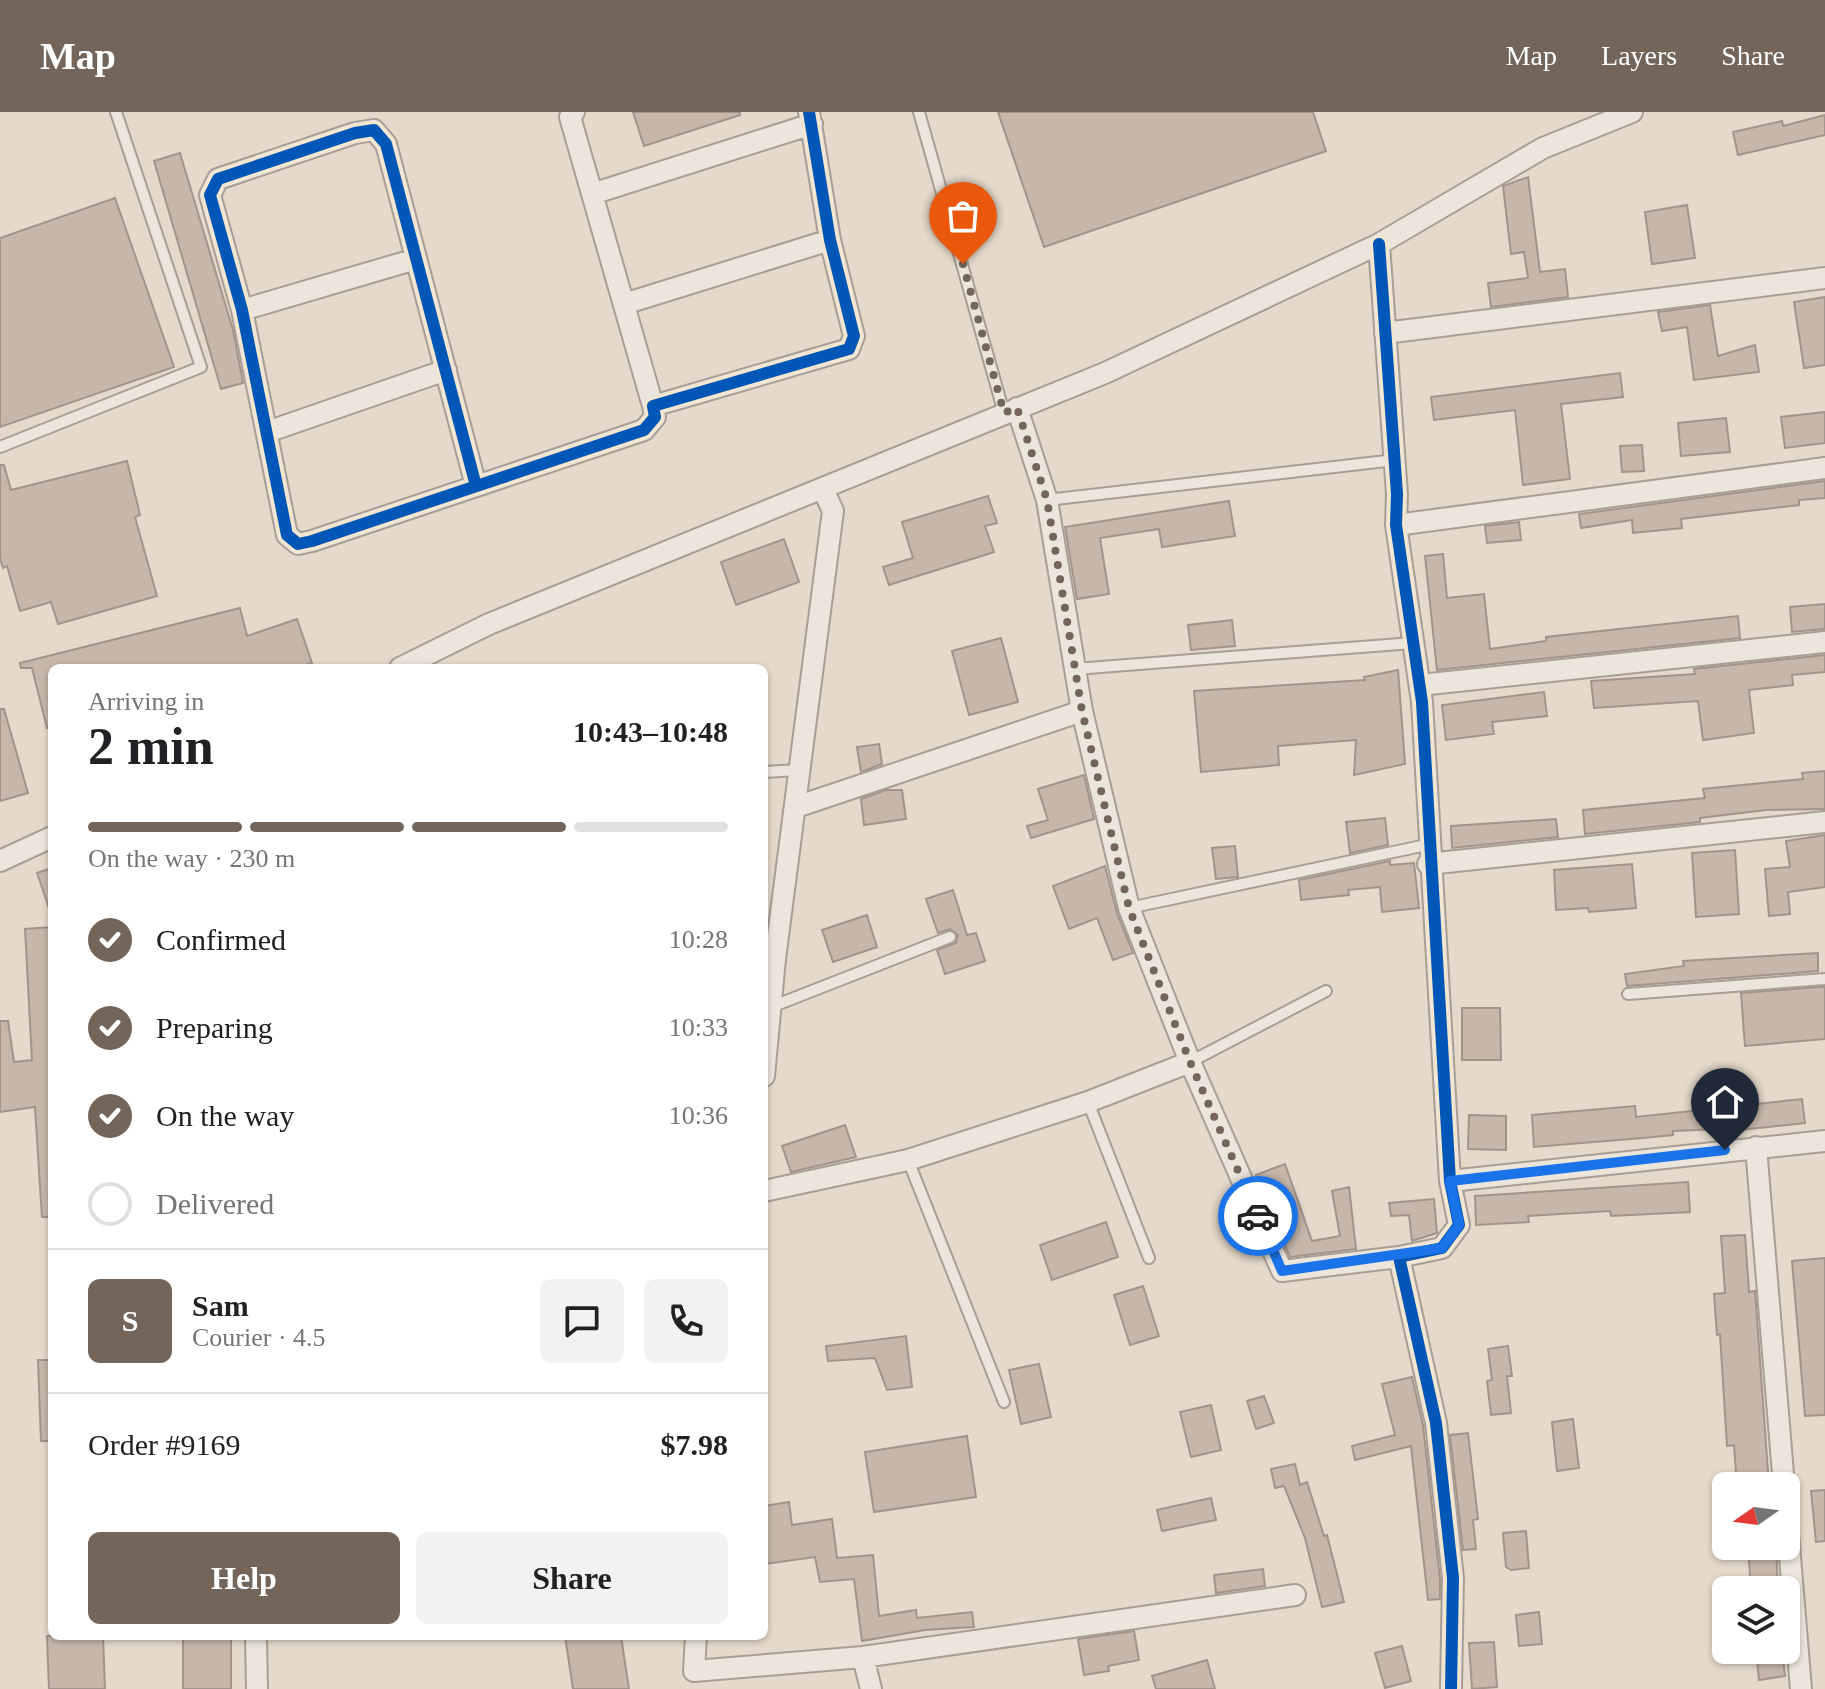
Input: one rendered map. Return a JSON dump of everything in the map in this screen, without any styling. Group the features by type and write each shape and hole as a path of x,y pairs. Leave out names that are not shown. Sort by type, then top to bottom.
{"street":[{"path":"476,486 386,144 374,130 355,133 218,179 212,187 210,195 242,310 287,535 298,544 476,486 644,430 655,417 570,117 574,112"},
{"path":"408,664 489,624 1105,373 1379,244 1543,148 1632,112"},
{"path":"592,194 811,118 830,240 854,336 849,349 653,406"},
{"path":"624,304 830,240"},
{"path":"1011,411 1047,500 1082,711 1129,908 1190,1062 1282,1271 1399,1257 1442,1248 1459,1225 1450,1181 1420,685 1396,525 1395,460 1379,244"},
{"path":"242,310 416,259"},
{"path":"1385,333 1825,278"},
{"path":"267,432 446,370"},
{"path":"1396,525 1825,468"},
{"path":"768,1037 770,959 813,689 833,511 823,489"},
{"path":"1420,685 1825,642"},
{"path":"796,807 1082,711"},
{"path":"1430,854 1825,822"},
{"path":"0,861 48,839"},
{"path":"768,1190 908,1160 1088,1102 1190,1062"},
{"path":"1450,1181 1825,1141"},
{"path":"1756,1147 1783,1472"},
{"path":"1399,1257 1436,1423 1453,1578 1451,1689"},
{"path":"1790,1560 1801,1689"},
{"path":"696,1640 691,1680 1295,1595"},
{"path":"256,1640 257,1689"},
{"path":"863,1657 871,1689"}],"lane":[{"path":"0,447 201,367 116,112"},
{"path":"919,112 1011,411"},
{"path":"1047,500 1395,460"},
{"path":"1075,669 1413,643"},
{"path":"768,772 799,770"},
{"path":"1129,908 1430,854"},
{"path":"771,1007 950,937"},
{"path":"1628,994 1825,979"},
{"path":"1190,1062 1326,991"},
{"path":"1088,1102 1149,1258"},
{"path":"908,1160 1004,1402"}],"building":[{"path":"633,112 740,112 740,115 644,146"},
{"path":"998,112 1313,112 1326,151 1044,247"},
{"path":"1825,115 1825,135 1738,155 1733,132 1782,121 1783,126"},
{"path":"180,153 233,330 243,383 221,389 154,161"},
{"path":"1528,177 1540,272 1565,269 1568,297 1491,307 1488,283 1528,278 1524,252 1511,254 1503,186"},
{"path":"115,198 174,367 0,427 0,238"},
{"path":"1687,205 1695,258 1652,264 1645,212"},
{"path":"1825,297 1825,365 1804,368 1794,302"},
{"path":"1710,305 1718,356 1755,345 1759,372 1694,380 1687,327 1662,331 1658,312"},
{"path":"1620,373 1623,397 1561,404 1570,479 1523,485 1515,410 1434,420 1431,397"},
{"path":"1825,412 1825,443 1785,448 1781,417"},
{"path":"1726,418 1730,452 1681,456 1678,423"},
{"path":"1642,445 1644,471 1622,472 1620,446"},
{"path":"127,461 140,515 135,517 157,596 58,624 51,602 20,611 7,566 3,568 0,558 0,465 4,465 11,490"},
{"path":"1825,481 1825,498 1799,500 1799,505 1681,519 1682,528 1633,533 1632,520 1581,528 1579,514"},
{"path":"988,496 997,523 985,526 994,552 889,585 883,567 913,558 902,522"},
{"path":"1229,501 1235,536 1162,547 1159,529 1100,538 1109,594 1077,599 1065,527"},
{"path":"1519,522 1521,540 1487,543 1485,526"},
{"path":"784,539 799,582 736,605 721,562"},
{"path":"1443,554 1447,598 1484,594 1490,649 1546,641 1546,637 1738,616 1740,638 1437,670 1425,556"},
{"path":"1825,604 1825,629 1792,632 1790,607"},
{"path":"240,608 247,636 297,619 312,663 48,664 47,728 32,668 21,668 20,663"},
{"path":"1232,620 1235,646 1191,650 1188,625"},
{"path":"1001,638 1018,702 969,715 952,651"},
{"path":"1825,655 1825,672 1792,675 1793,685 1749,690 1754,733 1703,740 1698,701 1594,708 1591,681 1695,674 1694,669"},
{"path":"1398,670 1405,764 1354,775 1356,740 1278,746 1279,765 1201,772 1194,691 1365,680 1364,677"},
{"path":"1544,692 1547,716 1492,722 1494,734 1446,740 1442,705"},
{"path":"0,709 4,709 28,793 0,801"},
{"path":"879,744 882,764 861,772 857,747"},
{"path":"1825,771 1825,809 1766,810 1700,818 1700,822 1585,834 1583,810 1705,798 1703,789 1803,779 1802,773"},
{"path":"1084,775 1094,819 1031,838 1027,826 1048,820 1038,789"},
{"path":"886,790 902,790 906,819 864,825 861,799"},
{"path":"1385,818 1388,845 1350,853 1346,822"},
{"path":"1556,819 1558,837 1452,848 1451,826"},
{"path":"1825,835 1825,887 1788,892 1790,914 1769,916 1765,869 1790,867 1786,841"},
{"path":"1235,846 1238,877 1216,879 1212,848"},
{"path":"1735,850 1739,914 1696,917 1692,853"},
{"path":"1390,861 1390,865 1414,863 1419,908 1382,912 1380,887 1348,890 1349,895 1301,900 1299,880"},
{"path":"1632,864 1636,908 1589,912 1588,908 1556,910 1554,870"},
{"path":"1105,866 1117,913 1133,953 1113,960 1097,918 1069,929 1053,886"},
{"path":"48,869 48,905 37,873"},
{"path":"953,890 967,935 976,933 985,961 945,974 937,950 956,943 958,935 950,929 938,933 926,899"},
{"path":"867,915 877,947 833,962 822,930"},
{"path":"48,927 48,1217 42,1217 35,1107 0,1112 0,1021 8,1021 14,1062 32,1060 25,929"},
{"path":"1818,953 1818,971 1627,986 1625,974 1684,966 1683,961"},
{"path":"1825,987 1825,1039 1745,1046 1741,993"},
{"path":"1462,1008 1500,1008 1501,1060 1462,1060"},
{"path":"1802,1099 1805,1123 1721,1132 1720,1129 1673,1131 1673,1135 1534,1147 1532,1115 1635,1106 1636,1117"},
{"path":"1469,1115 1506,1116 1506,1150 1468,1149"},
{"path":"845,1125 856,1157 791,1172 782,1146"},
{"path":"1285,1164 1312,1241 1340,1236 1332,1191 1349,1187 1356,1249 1290,1257 1256,1175"},
{"path":"1688,1182 1690,1212 1611,1216 1610,1211 1528,1216 1529,1222 1476,1225 1475,1196"},
{"path":"1434,1199 1437,1233 1412,1241 1409,1215 1391,1216 1389,1203"},
{"path":"1106,1222 1118,1257 1052,1280 1040,1245"},
{"path":"1745,1235 1749,1292 1755,1291 1768,1472 1736,1472 1734,1445 1727,1446 1720,1334 1717,1335 1714,1294 1725,1293 1721,1236"},
{"path":"1825,1258 1825,1415 1805,1416 1792,1261"},
{"path":"1143,1286 1159,1336 1130,1345 1114,1295"},
{"path":"906,1336 912,1387 887,1390 875,1358 828,1361 826,1346"},
{"path":"1508,1346 1512,1376 1507,1376 1511,1413 1491,1415 1487,1381 1492,1380 1488,1349"},
{"path":"38,1360 48,1360 48,1441 41,1441"},
{"path":"1039,1364 1051,1417 1021,1424 1009,1370"},
{"path":"1412,1377 1423,1425 1440,1599 1428,1600 1411,1446 1355,1460 1352,1446 1395,1435 1382,1384"},
{"path":"1264,1396 1274,1423 1256,1429 1247,1401"},
{"path":"1211,1405 1221,1450 1191,1457 1180,1412"},
{"path":"1573,1419 1579,1468 1557,1471 1552,1422"},
{"path":"1468,1433 1478,1519 1473,1520 1476,1549 1463,1550 1450,1435"},
{"path":"967,1436 976,1497 874,1512 865,1452"},
{"path":"1295,1464 1300,1485 1307,1482 1324,1536 1327,1535 1344,1602 1322,1607 1305,1538 1284,1486 1275,1488 1271,1469"},
{"path":"1825,1490 1825,1541 1816,1542 1811,1491"},
{"path":"1211,1498 1216,1520 1162,1531 1157,1510"},
{"path":"789,1502 792,1525 832,1519 837,1558 873,1555 879,1616 916,1610 917,1618 972,1612 974,1627 925,1630 862,1641 854,1579 820,1582 815,1557 768,1563 768,1505"},
{"path":"1526,1531 1529,1568 1511,1570 1506,1567 1503,1533"},
{"path":"1749,1560 1777,1560 1777,1576 1750,1576"},
{"path":"1263,1569 1265,1586 1216,1593 1214,1575"},
{"path":"1539,1612 1542,1644 1519,1646 1516,1615"},
{"path":"1134,1631 1139,1660 1108,1666 1109,1671 1084,1675 1078,1639"},
{"path":"47,1636 48,1640 103,1640 105,1689 49,1689"},
{"path":"183,1640 231,1640 231,1689 183,1689"},
{"path":"566,1640 622,1640 629,1689 573,1689"},
{"path":"1494,1642 1497,1687 1472,1689 1469,1643"},
{"path":"1402,1646 1411,1681 1385,1688 1375,1653"},
{"path":"1207,1660 1215,1689 1156,1689 1152,1676"},
{"path":"1757,1664 1784,1664 1785,1676 1759,1680"}],"cycle path":[{"path":"476,486 386,144 374,130 355,133 218,179 210,195 242,310 287,535 298,544 312,541 644,430 655,417 653,406 849,349 854,336 830,240 809,112"},
{"path":"1379,244 1397,494 1396,525 1422,702 1450,1181 1459,1225 1442,1248 1399,1257 1436,1423 1453,1578 1451,1689"}],"way so far":[{"path":"963,264 1004,413 1017,408 1047,500 1082,711 1129,908 1190,1062 1258,1216"}],"route":[{"path":"1258,1216 1282,1271 1399,1257 1442,1248 1459,1225 1450,1181 1725,1150"}]}
